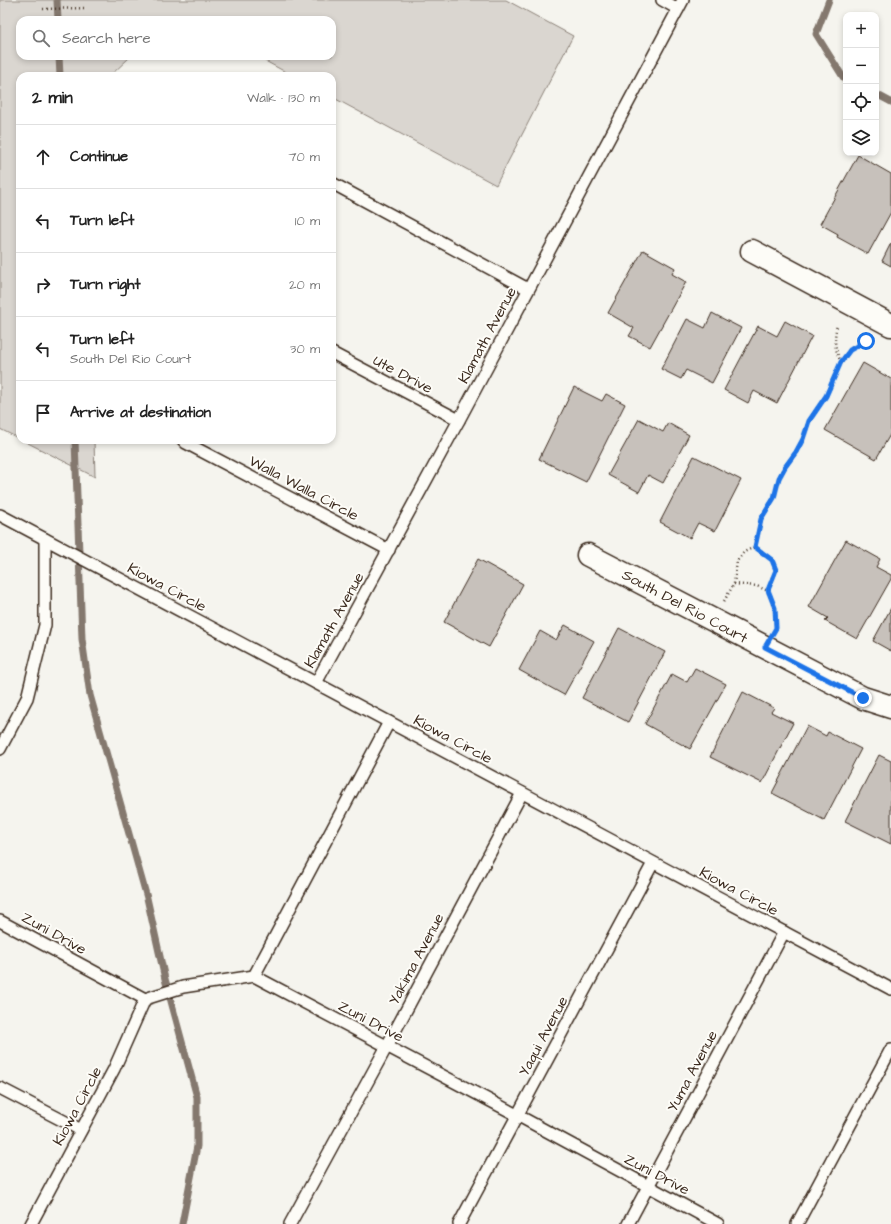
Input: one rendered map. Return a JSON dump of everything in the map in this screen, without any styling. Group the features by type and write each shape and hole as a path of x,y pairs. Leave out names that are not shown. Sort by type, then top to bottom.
{"street":[{"path":"752,251 885,321"},
{"name":"South Del Rio Court","path":"588,555 863,698 891,706"}],"lane":[{"path":"662,0 681,4"},
{"name":"Klamath Avenue","path":"316,683 459,420 681,4"},
{"path":"336,185 528,289"},
{"name":"Ute Drive","path":"336,355 459,420"},
{"name":"Walla Walla Circle","path":"188,444 389,550"},
{"name":"Kiowa Circle","path":"0,516 65,549 891,989"},
{"path":"0,749 27,698 45,625 45,539"},
{"path":"150,998 183,987 254,976 389,722"},
{"name":"Yakima Avenue","path":"290,1224 522,793"},
{"name":"Yaqui Avenue","path":"460,1224 653,862"},
{"name":"Zuni Drive","path":"0,921 150,998"},
{"name":"Yuma Avenue","path":"628,1224 784,932"},
{"name":"Zuni Drive","path":"254,976 518,1115 718,1224"},
{"name":"Kiowa Circle","path":"31,1224 114,1069 150,998"},
{"path":"797,1224 891,1049"},
{"path":"0,1088 81,1130"}],"path":[{"path":"43,9 86,8"},
{"path":"841,362 836,351 834,336 838,319 846,301"},
{"path":"755,547 761,519 774,498 779,478 803,439 809,421 826,396 841,362 850,350 866,341 885,321"},
{"path":"713,620 734,584 737,561 744,552 755,547"},
{"path":"755,547 772,560 776,570 768,590 775,608 776,628 765,647"},
{"path":"734,584 757,586 768,590"}],"shaded area":[{"path":"0,0 506,0 573,36 496,185 336,99 336,72 286,72 263,60 336,60 336,16 16,16 16,60 127,60 114,72 16,72 16,437 0,429"},
{"path":"30,444 94,444 95,477"}],"building":[{"path":"857,156 891,174 891,212 868,254 837,237 838,234 820,224"},
{"path":"891,243 891,266 882,261"},
{"path":"643,250 675,268 672,274 686,282 650,347 629,336 634,328 608,313"},
{"path":"712,313 741,328 712,383 686,370 681,379 661,369 687,319 705,328"},
{"path":"785,321 812,336 777,403 754,391 748,403 724,390 758,326 777,336"},
{"path":"863,363 891,379 891,433 876,459 825,430"},
{"path":"574,387 602,401 606,394 625,404 586,482 539,459"},
{"path":"639,419 663,432 668,423 689,435 663,483 648,475 639,492 608,475"},
{"path":"694,456 741,480 715,531 698,523 690,538 660,522"},
{"path":"846,540 880,559 876,567 891,575 891,579 857,639 825,621 828,618 809,607"},
{"path":"478,559 523,584 489,647 444,622"},
{"path":"891,608 891,651 873,641"},
{"path":"565,625 594,641 564,695 519,670 540,631 556,640"},
{"path":"619,628 665,652 628,722 582,698"},
{"path":"695,668 726,684 690,749 645,724 672,674 687,682"},
{"path":"743,692 774,708 771,712 793,723 762,783 710,757"},
{"path":"807,726 826,736 828,732 861,749 824,820 772,793"},
{"path":"879,755 891,761 891,844 845,821"}],"waterway":[{"path":"57,0 58,16"},
{"path":"829,0 816,34 843,77"},
{"path":"59,60 60,72"},
{"path":"879,96 891,102"},
{"path":"75,444 82,639 90,695 147,898 165,979 197,1097 197,1146 182,1224"}],"route":[{"path":"863,698 765,647 776,628 775,608 768,590 776,570 772,560 755,547 761,519 774,498 779,478 803,439 809,421 826,396 841,362 850,350 866,341"}]}
